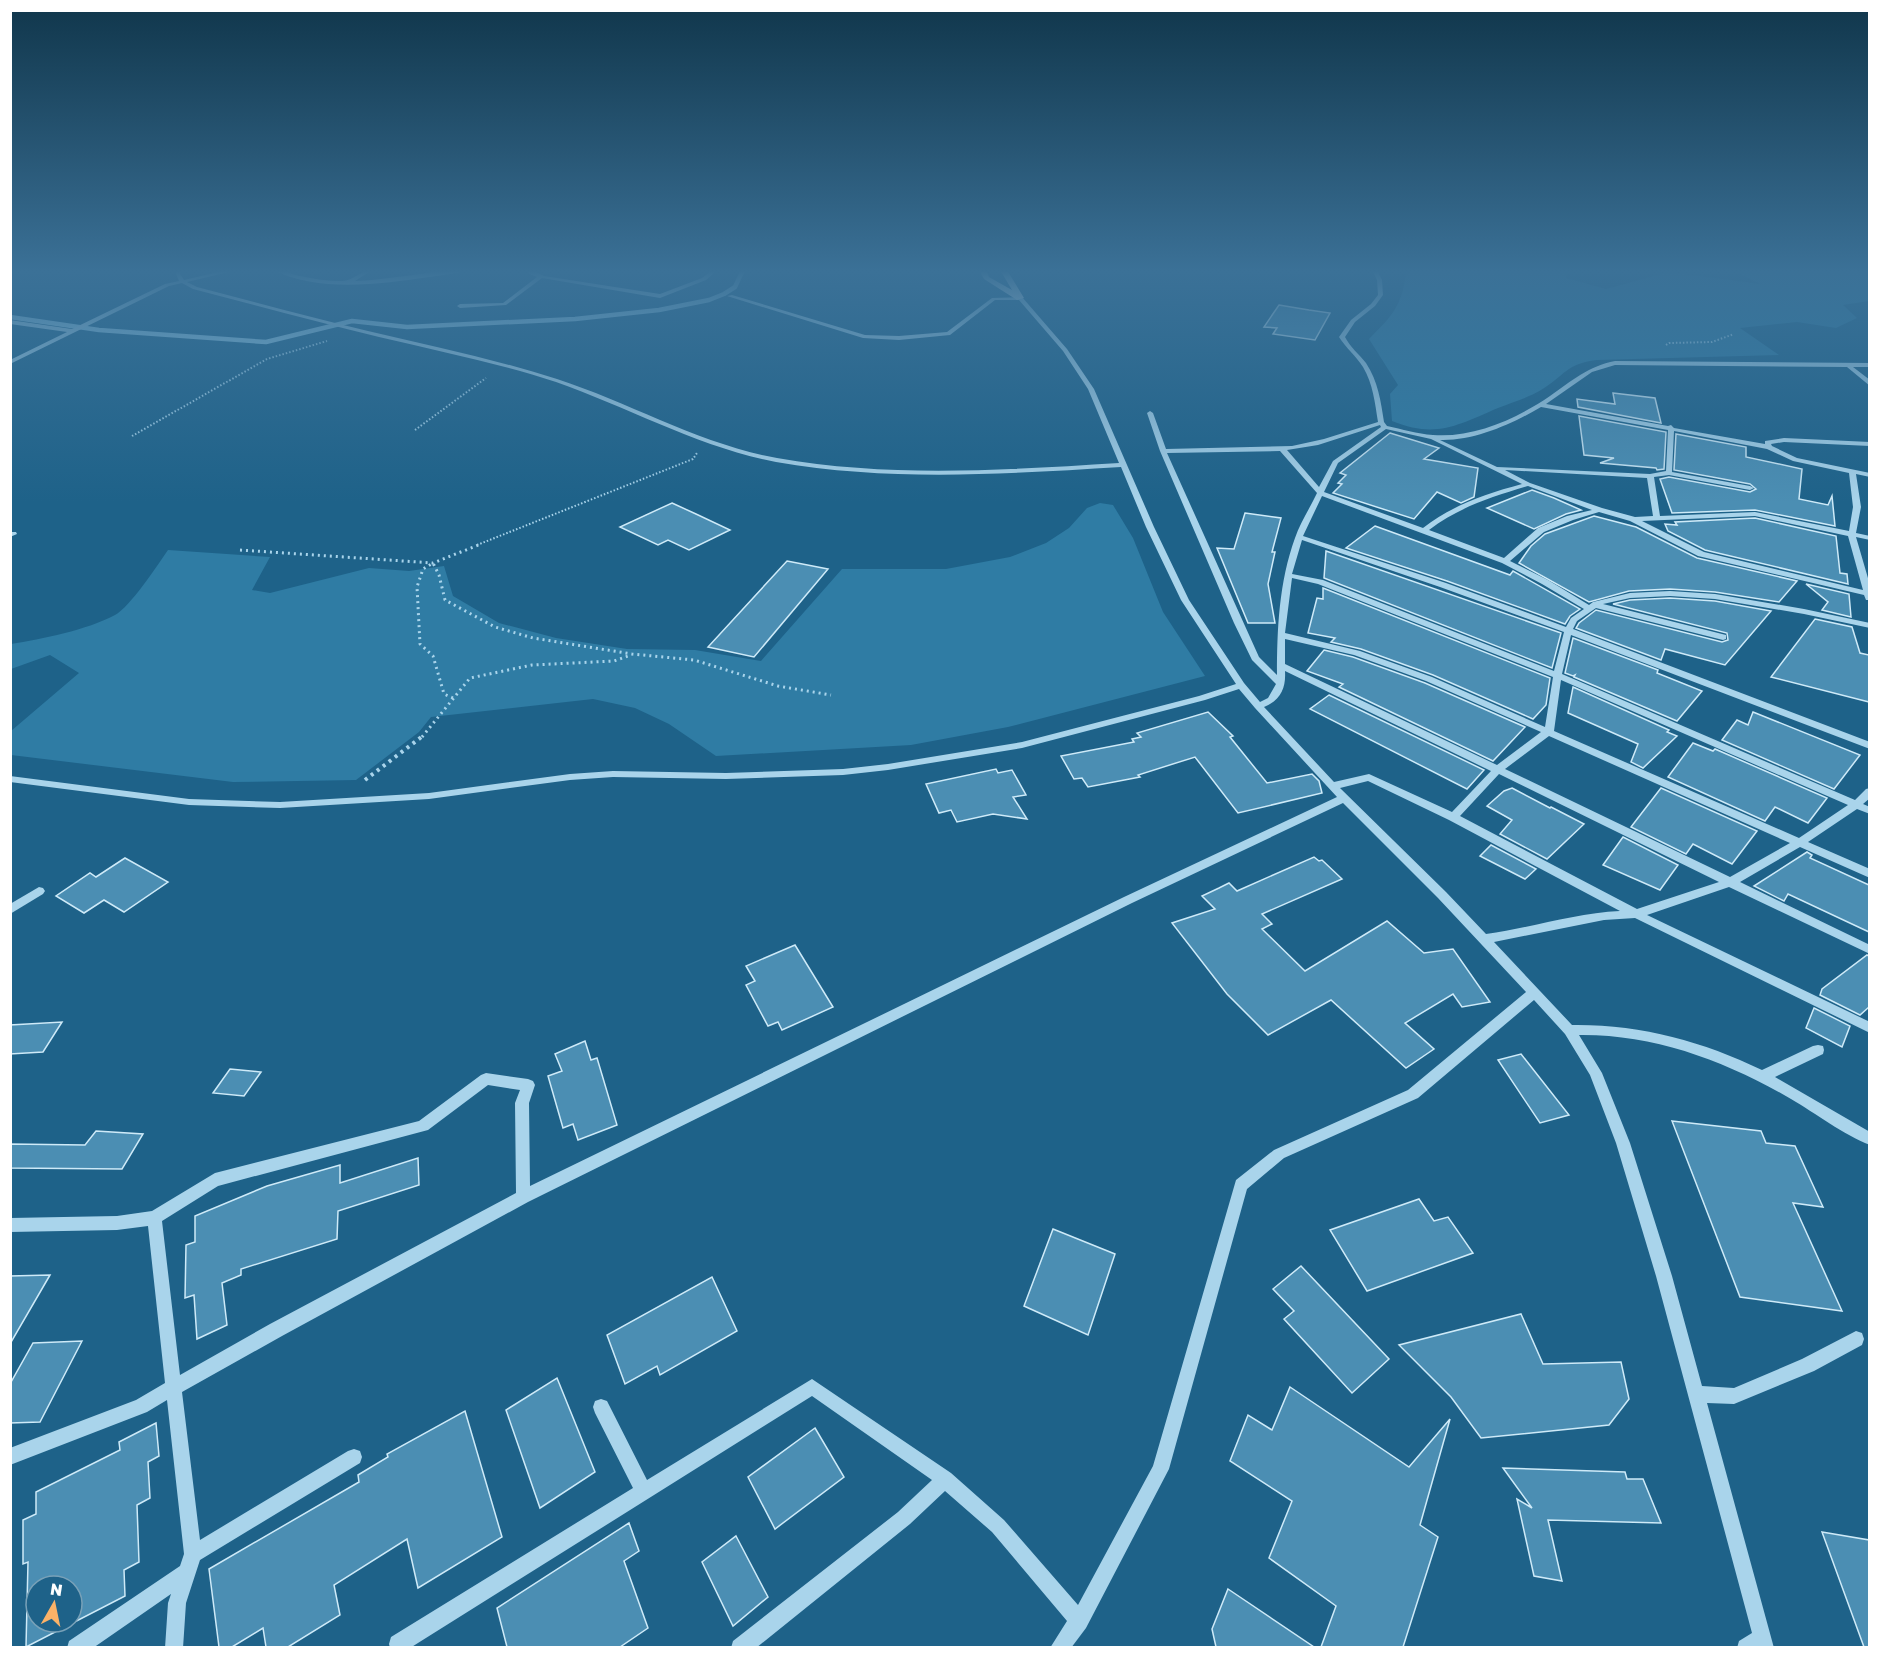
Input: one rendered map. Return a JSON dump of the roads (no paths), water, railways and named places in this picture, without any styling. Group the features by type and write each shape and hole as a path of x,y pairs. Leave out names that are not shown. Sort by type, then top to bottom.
{"street":[{"path":"10,362 40,347"},
{"path":"430,347 504,365 559,382 683,434 775,460 865,472 921,474 1122,465"},
{"path":"1061,347 1080,371 1101,410 1122,465 1185,600 1241,685 1332,786 1485,939 1569,1030 1596,1073 1623,1143 1664,1276 1758,1644"},
{"path":"1348,347 1361,360 1370,374 1376,390 1383,425"},
{"path":"1433,438 1461,435 1496,427 1542,405 1601,364 1869,365"},
{"path":"1848,365 1869,384"},
{"path":"1542,405 1671,427 1769,447 1795,460 1869,475"},
{"path":"1150,413 1162,451 1238,623 1256,658 1281,683"},
{"path":"1258,706 1272,700 1281,683 1281,635 1288,575 1299,537 1335,462 1383,425"},
{"path":"1162,451 1194,448 1281,448 1324,443 1383,425 1433,438 1528,484 1599,510 1633,519 1701,554 1869,595 1852,536 1860,507 1852,473"},
{"path":"1669,473 1671,427"},
{"path":"1769,447 1767,442 1784,440 1869,444"},
{"path":"1281,448 1321,493 1505,561 1590,606 1723,637"},
{"path":"1494,468 1650,476 1669,473 1750,488"},
{"path":"1650,476 1657,518"},
{"path":"1425,531 1443,515 1469,501 1528,484"},
{"path":"1505,561 1541,530 1570,518 1599,510"},
{"path":"1633,519 1755,514 1869,538"},
{"path":"1299,537 1398,568 1570,630 1869,746"},
{"path":"1288,575 1320,582 1559,676 1869,811"},
{"path":"1453,817 1497,770 1549,730 1559,676 1558,668 1570,630 1573,622 1590,606 1648,593 1698,595 1818,614 1869,626"},
{"path":"1281,635 1357,653 1429,679 1549,730 1869,874"},
{"path":"1281,665 1869,951"},
{"path":"10,779 189,802 268,805 429,796 570,777 613,774 772,776 888,767 1022,745 1202,698 1241,685"},
{"path":"1332,786 1369,777 1453,817 1636,914 1869,1028"},
{"path":"1485,939 1604,916 1636,914 1731,882 1800,843 1856,805 1869,790"},
{"path":"10,1457 141,1406 524,1197 1128,900 1345,798"},
{"path":"10,910 39,891"},
{"path":"1059,1647 1079,1621 1161,1469 1241,1185 1279,1154 1413,1094 1534,993"},
{"path":"1569,1030 1596,1028 1667,1042 1715,1056 1763,1076 1869,1139"},
{"path":"1763,1076 1818,1050"},
{"path":"10,1225 117,1223 154,1218 215,1180 423,1126 486,1079 528,1085 522,1103 524,1197"},
{"path":"154,1218 194,1554 177,1603 174,1647"},
{"path":"1695,1394 1734,1396 1808,1365 1856,1339"},
{"path":"398,1644 812,1387 945,1479 998,1526 1079,1621"},
{"path":"601,1407 643,1491"},
{"path":"194,1554 354,1457"},
{"path":"740,1647 904,1518 945,1479"},
{"path":"76,1647 187,1572"}]}
